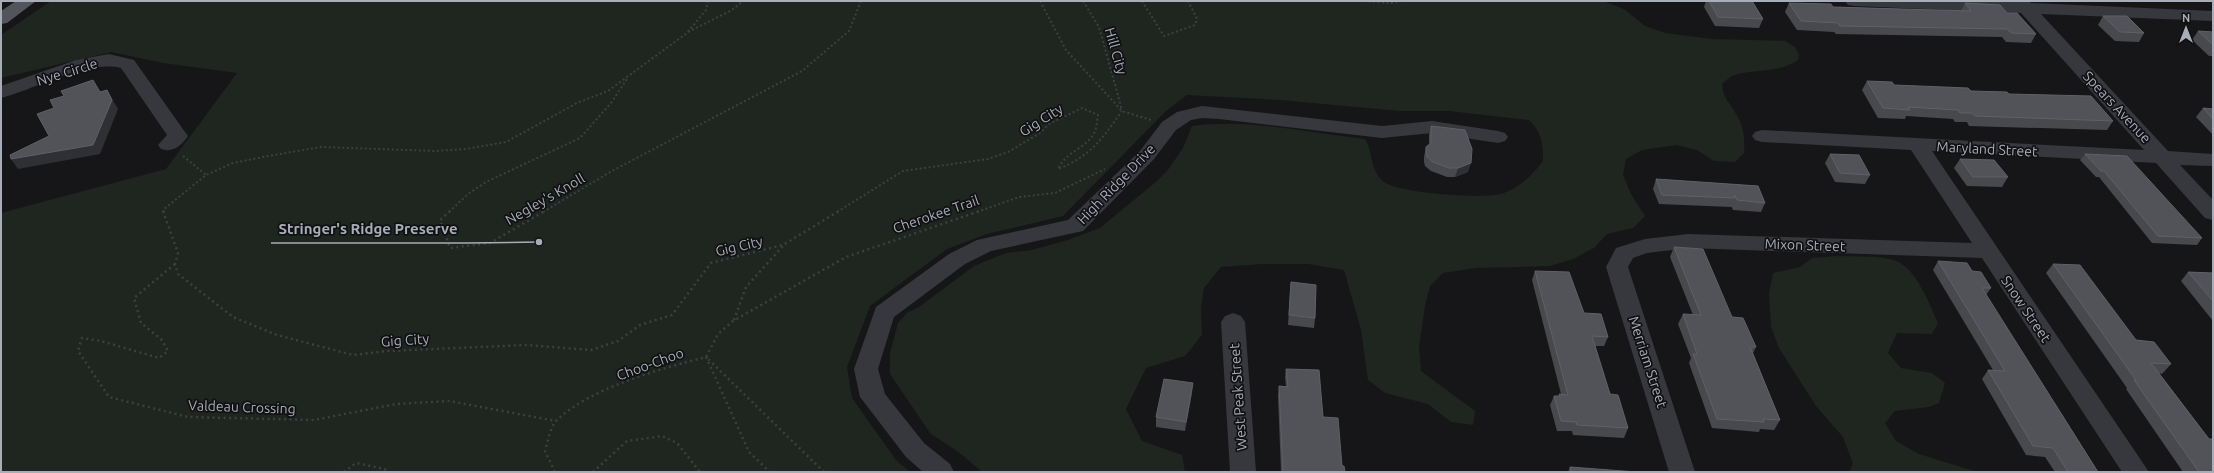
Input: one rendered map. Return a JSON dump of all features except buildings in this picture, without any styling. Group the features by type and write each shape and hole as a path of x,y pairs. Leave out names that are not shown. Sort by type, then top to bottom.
{"main road":[{"path":"1,19 27,1"}],"street":[{"path":"1854,1 2022,5 2213,16"},
{"name":"Spears Avenue","path":"2022,5 2213,213"},
{"name":"Nye Circle","path":"1,92 82,64 109,60 127,64 178,136 168,145"},
{"path":"1169,126 1184,116 1202,112 1219,112 1382,132 1432,127 1498,137"},
{"name":"High Ridge Drive","path":"942,472 915,450 873,397 866,369 884,313 957,259 986,245 1076,226 1147,155 1169,126"},
{"name":"Maryland Street","path":"1762,136 2213,160"},
{"name":"Snow Street","path":"1918,145 1987,251 2136,472"},
{"name":"Mixon Street","path":"1624,253 1644,246 1688,242 1987,251"},
{"name":"Merriam Street","path":"1624,253 1617,267 1682,472"},
{"name":"West Peak Street","path":"1233,322 1243,472"}],"path":[{"path":"687,33 706,10 708,1"},
{"path":"175,264 178,253 163,210 206,175 234,163 321,148 435,151 466,149 506,142 577,103 608,91 687,33 732,10 743,1"},
{"name":"Negley's Knoll","path":"628,77 611,103 580,138 486,182 468,194 440,220 450,248 490,243 612,171 802,71 849,31 861,1"},
{"path":"1040,1 1066,50 1122,111 1169,126"},
{"name":"Hill City","path":"1083,1 1099,27 1122,111"},
{"path":"1142,1 1164,36 1195,25 1197,20 1188,1"},
{"path":"1364,1 1391,3 1401,1"},
{"name":"Gig City","path":"175,264 178,274 233,317 277,335 353,355 387,351 526,344 591,350 618,341 640,325 672,315 711,263 783,245 903,171 988,159 1008,152 1040,133 1049,124 1082,108 1098,115 1095,131 1086,142 1069,152 1060,162 1058,169 1076,162 1092,151 1122,111"},
{"path":"168,145 206,175"},
{"name":"Cherokee Trail","path":"706,357 718,334 734,321 846,257 1019,197 1055,193 1096,174 1109,166"},
{"path":"734,321 746,287 783,245"},
{"name":"Valdeau Crossing","path":"175,264 134,298 142,323 161,338 168,351 159,358 142,355 95,338 82,338 78,351 109,397 188,417 314,420 396,404 449,401 556,421"},
{"path":"706,357 824,472"},
{"name":"Choo-Choo","path":"556,421 578,406 606,391 672,365 706,357 749,452 770,472"},
{"path":"555,472 545,451 556,421"},
{"path":"593,472 627,441 662,436 678,443 700,472"},
{"path":"344,472 356,463 385,469 385,472"}],"shaded area":[{"path":"51,1 1603,1 1624,9 1645,26 1665,33 1712,39 1785,41 1795,47 1799,55 1798,60 1791,64 1775,69 1735,75 1730,77 1722,84 1725,97 1739,119 1743,133 1744,153 1735,162 1714,161 1697,150 1676,145 1642,150 1626,159 1623,175 1631,194 1645,216 1633,228 1607,234 1594,248 1573,259 1550,266 1476,268 1443,273 1430,286 1425,306 1419,347 1421,371 1475,411 1473,425 1451,422 1428,404 1385,393 1368,380 1361,330 1344,270 1308,264 1263,264 1221,267 1204,288 1201,307 1202,335 1185,356 1146,368 1126,409 1142,441 1182,455 1185,472 982,472 961,454 930,433 890,374 890,353 898,323 907,313 919,307 974,266 1006,253 1032,250 1068,240 1100,228 1167,171 1183,148 1192,126 1213,124 1256,125 1365,139 1370,150 1376,172 1384,182 1392,186 1406,189 1443,194 1480,196 1504,193 1526,180 1543,161 1541,139 1537,129 1529,120 1449,111 1400,111 1280,100 1187,95 1166,111 1063,216 987,234 947,249 870,306 847,367 852,398 896,460 910,472 1,472 1,213 166,169 237,73 163,63 111,52 1,78 1,35"},
{"path":"1838,256 1875,257 1896,261 1910,271 1922,288 1938,323 1932,334 1897,333 1888,353 1901,368 1932,373 1945,383 1939,403 1929,407 1895,411 1885,423 1896,441 1919,454 1977,472 1849,472 1853,464 1843,437 1816,406 1779,348 1771,327 1769,293 1773,273 1800,267 1812,258"}],"place":[{"name":"Stringer's Ridge Preserve","path":"539,242"}]}
